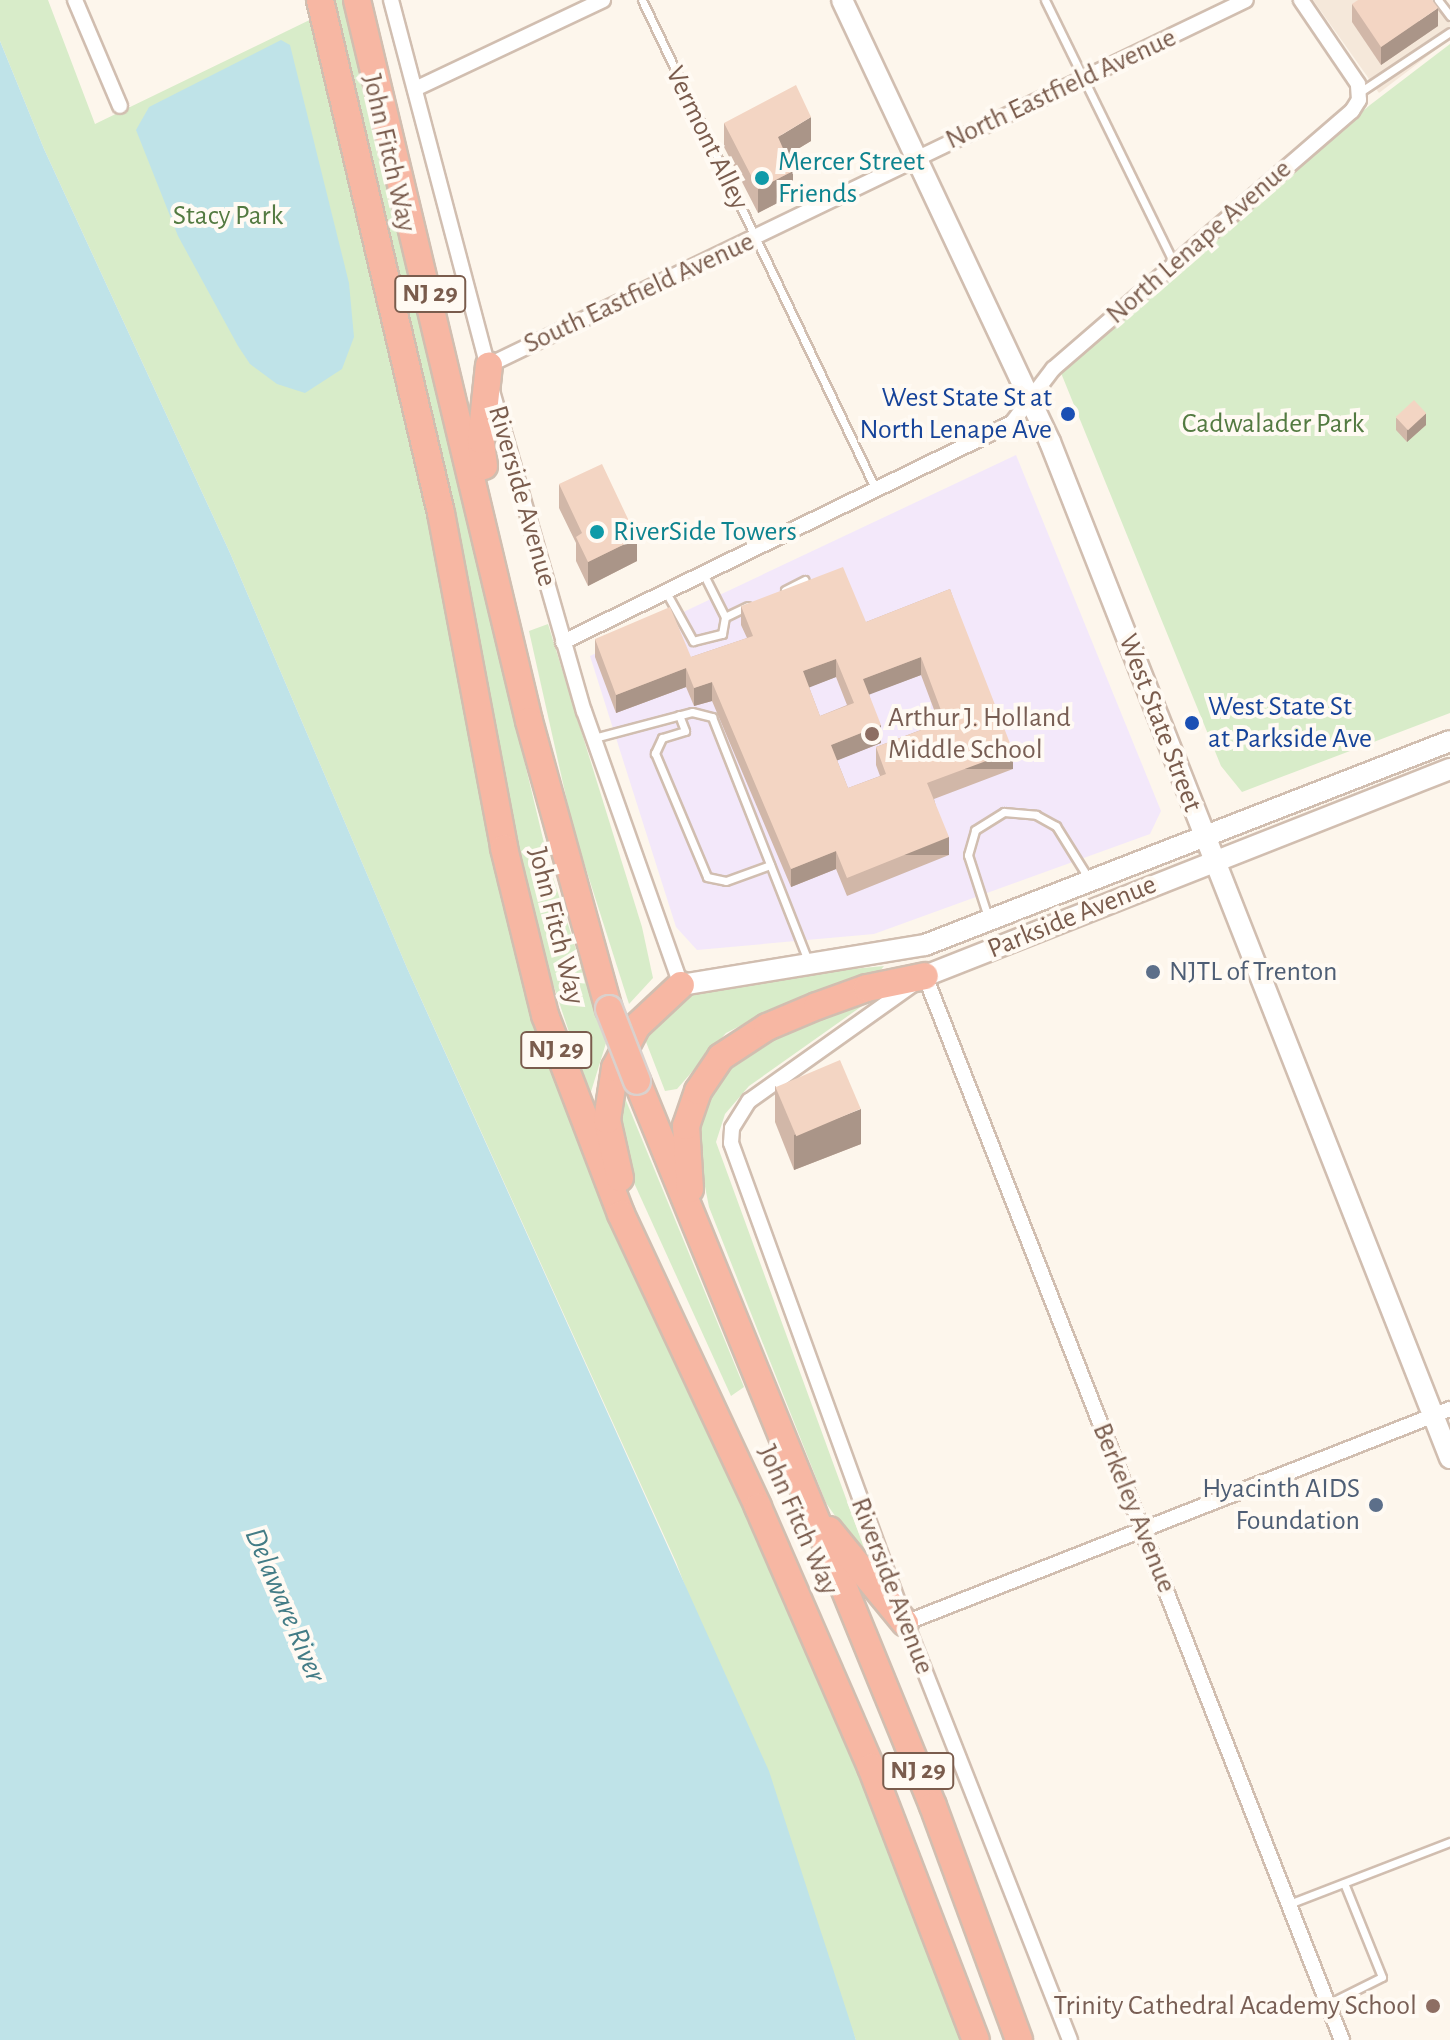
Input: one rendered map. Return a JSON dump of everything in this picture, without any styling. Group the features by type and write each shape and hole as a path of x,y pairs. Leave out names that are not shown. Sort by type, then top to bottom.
{"highway":[{"name":"John Fitch Way","path":"320,0 441,513 524,941 568,1086 838,1690 976,2040"},
{"name":"John Fitch Way","path":"357,0 566,867 609,1009 933,1806 1019,2040"},
{"path":"489,365 481,440 499,589"},
{"path":"695,1224 686,1126 698,1091 721,1057 767,1027 817,1006 925,976"},
{"path":"681,985 637,1026 622,1054 608,1096 607,1120 616,1168 682,1344"},
{"path":"809,1505 905,1623"}],"main road":[{"name":"West State Street","path":"842,0 1032,400 1213,862 1442,1412 1450,1458"},
{"name":"Parkside Avenue","path":"681,985 809,963 903,952 1450,741"},
{"name":"Parkside Avenue","path":"925,976 1450,769"}],"street":[{"path":"75,0 120,106"},
{"name":"Riverside Avenue","path":"391,0 563,642 681,985"},
{"path":"415,89 603,0"},
{"name":"North Eastfield Avenue","path":"918,157 1246,0"},
{"path":"1301,0 1359,88"},
{"name":"North Lenape Avenue","path":"563,642 877,492 1012,423 1053,369 1352,111 1359,88"},
{"name":"South Eastfield Avenue","path":"489,365 918,157"},
{"name":"Parkside Avenue","path":"732,1128 749,1101 798,1061 925,976"},
{"name":"Berkeley Avenue","path":"925,976 1342,2040"},
{"name":"Riverside Avenue","path":"732,1128 731,1143 751,1205 905,1623 1070,2040"},
{"path":"905,1623 1442,1412"}],"lane":[{"name":"Vermont Alley","path":"642,0 877,492"},
{"path":"1045,0 1174,263"},
{"path":"1438,0 1450,16"},
{"path":"1359,88 1450,32"},
{"path":"667,594 686,634 699,643 722,634 725,617 704,575"},
{"path":"778,593 805,580"},
{"path":"725,617 765,599"},
{"path":"594,738 679,715 703,712 712,717 809,963"},
{"path":"679,715 685,731 662,738 655,753 707,877 726,881 770,865"},
{"path":"990,921 968,855 975,830 1004,812 1036,815 1056,826 1089,881"},
{"path":"1289,1904 1450,1842"},
{"path":"1328,2004 1382,1977 1344,1883"}],"shaded area":[{"path":"1313,0 1444,0 1450,8 1450,39 1379,93"},
{"name":"Arthur J. Holland Middle School","path":"1016,455 1161,811 1150,834 874,934 697,950 676,927 590,656"}],"green space":[{"name":"Stacy Park","path":"0,0 48,0 95,124 324,13 545,1015 976,2040 856,2040 676,1562 407,968 230,553 44,149 0,41"},
{"path":"333,0 342,0 550,868 606,1043 590,1095 547,966 522,863 456,517"},
{"name":"Cadwalader Park","path":"1450,44 1450,713 1242,792 1221,766 1061,373 1370,105"},
{"path":"548,624 642,927 653,978 629,1004 573,828 529,631"},
{"path":"884,966 879,972 768,1012 726,1033 677,1089 665,1091 643,1034 688,994 745,979"},
{"path":"879,994 749,1086 725,1114 716,1142 871,1567 826,1503 709,1207 697,1146 706,1101 729,1064 780,1029"},
{"path":"620,1086 744,1387 731,1396 620,1152"}],"water":[{"path":"281,40 290,45 349,283 354,337 342,369 305,393 277,384 250,364 238,346 178,236 136,130 149,107"},
{"name":"Delaware River","path":"0,41 44,149 230,553 407,968 769,1771 856,2040 0,2040"}],"building":[{"path":"1358,0 1432,0 1438,8 1381,47 1352,4"},
{"path":"796,85 811,117 778,137 793,171 758,189 724,123"},
{"path":"1414,400 1426,413 1408,430 1396,417"},
{"name":"RiverSide Towers","path":"602,464 637,538 588,562 576,537 582,533 559,484"},
{"path":"843,567 866,622 950,589 1013,751 927,783 949,837 847,878 836,851 791,869 712,682 694,688 686,668 616,695 595,639 670,607 691,657 753,636 741,606","holes":["921,657 945,721 876,747 886,774 848,788 831,745 881,725 863,679","836,659 854,703 820,716 803,671"]},
{"path":"840,1060 861,1109 796,1136 776,1087"}],"place":[{"name":"Mercer Street Friends","path":"762,178"},
{"name":"West State St at North Lenape Ave","path":"1068,414"},
{"name":"RiverSide Towers","path":"597,532"},
{"name":"West State St at Parkside Ave","path":"1192,723"},
{"name":"Arthur J. Holland Middle School","path":"872,734"},
{"name":"NJTL of Trenton","path":"1153,972"},
{"name":"Hyacinth AIDS Foundation","path":"1376,1505"},
{"name":"Trinity Cathedral Academy School","path":"1433,2006"}]}
